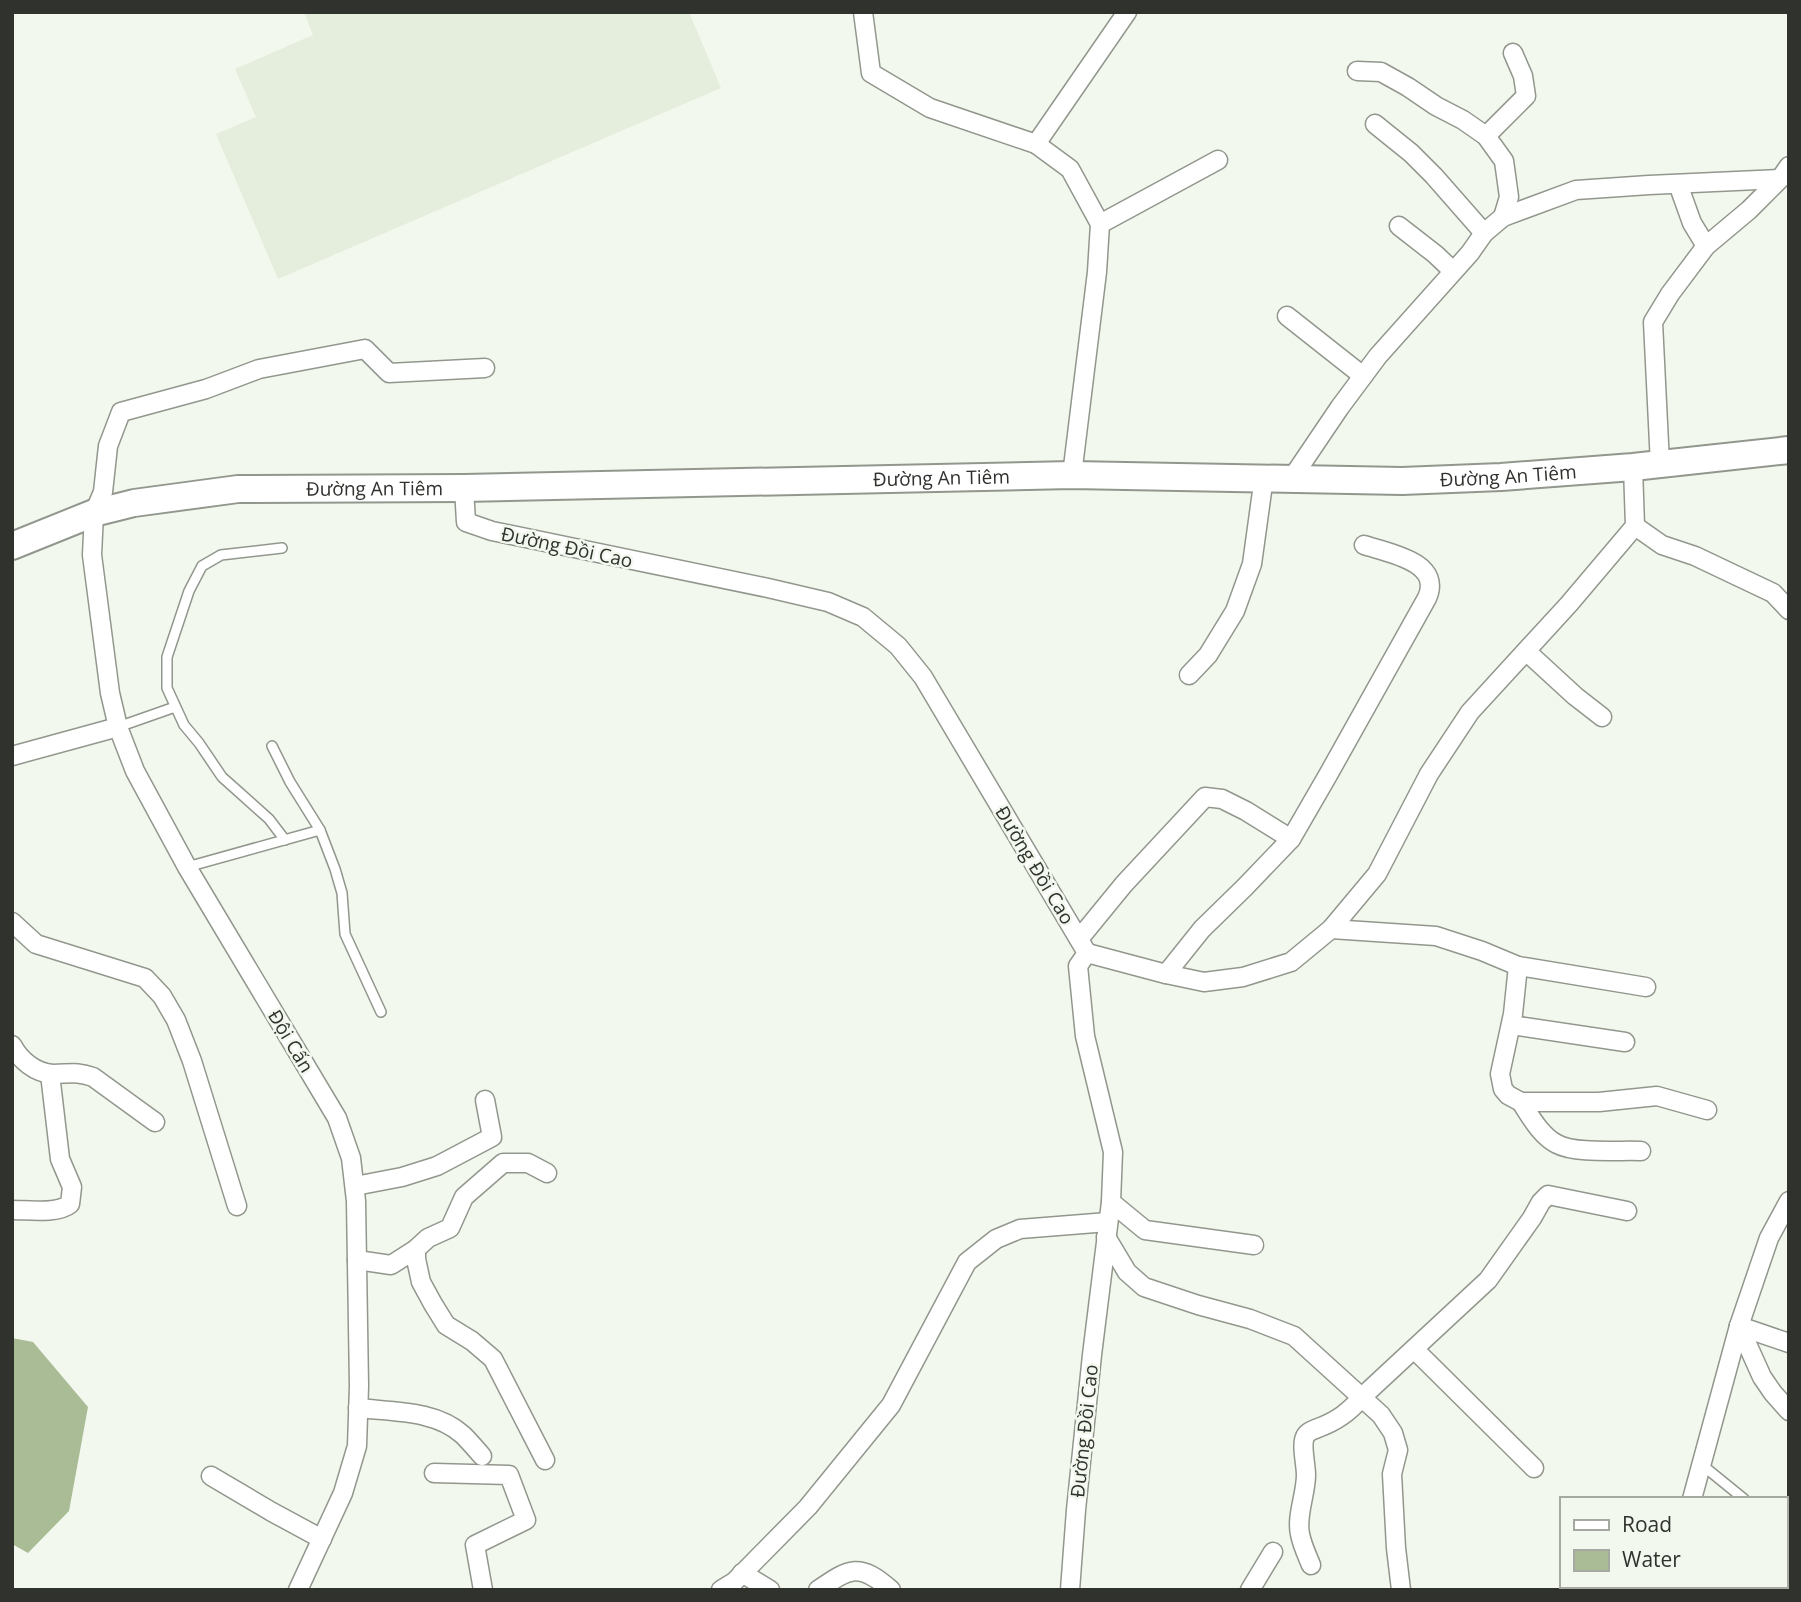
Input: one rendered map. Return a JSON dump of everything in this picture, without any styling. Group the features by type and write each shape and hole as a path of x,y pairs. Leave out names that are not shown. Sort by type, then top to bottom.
{"main road":[{"name":"Đường An Tiêm","path":"12,546 94,513 134,503 238,489 464,488 1072,475 1402,481 1633,467 1789,450"}],"street":[{"path":"863,12 871,73 930,108 1036,144 1070,169 1100,224 1097,272 1072,475"},
{"path":"1036,144 1127,12"},
{"path":"1486,136 1526,96 1523,76 1513,53"},
{"path":"1357,71 1381,72 1486,136 1504,161 1510,197 1503,217"},
{"path":"1375,124 1434,176 1484,233"},
{"path":"1100,224 1218,160"},
{"path":"1292,478 1363,376 1470,253 1484,233 1503,217 1576,190 1678,184 1784,173"},
{"path":"1660,464 1653,322 1706,246 1749,210 1784,173"},
{"path":"1678,184 1692,223 1706,246"},
{"path":"1399,226 1453,271"},
{"path":"1287,316 1363,376"},
{"name":"Đội Cấn","path":"298,1590 343,1493 357,1446 356,1201 351,1158 337,1118 187,867 135,771 118,727 110,693 92,555 94,513 103,492 108,446 121,412 206,389 259,369 365,349 389,373 485,368"},
{"path":"1291,839 1222,799 1205,797 1124,884 1083,946 1166,974 1204,982 1243,977 1291,961 1331,929 1377,874 1429,774 1470,712 1635,526 1633,467"},
{"path":"1189,675 1208,655 1235,611 1252,564 1264,477"},
{"name":"Đường Đồi Cao","path":"464,488 466,522 492,531 768,588 828,602 863,617 898,646 923,677 1083,946 1078,966 1085,1036 1113,1152 1111,1202 1089,1380 1070,1590"},
{"path":"1635,526 1662,545 1695,556 1773,593 1789,610"},
{"path":"1166,974 1202,929 1291,839 1430,591 1429,578 1419,565 1364,545"},
{"path":"1526,650 1575,696 1602,717"},
{"path":"12,756 118,727"},
{"path":"12,922 36,944 145,978 162,996 176,1020 192,1061 237,1206"},
{"path":"1331,929 1436,936 1518,966 1646,987"},
{"path":"1518,966 1511,1025 1500,1074 1503,1090 1521,1102 1538,1127 1555,1143 1576,1149 1642,1151"},
{"path":"1511,1025 1625,1042"},
{"path":"12,1045 18,1056 28,1065 50,1074 81,1073 93,1077 155,1122"},
{"path":"12,1210 57,1210 70,1204 72,1187 60,1159 50,1074"},
{"path":"1521,1102 1600,1102 1657,1096 1707,1110"},
{"path":"355,1186 402,1177 437,1166 492,1137 485,1100"},
{"path":"357,1260 391,1265 428,1238 450,1228 464,1197 503,1163 528,1163 547,1173"},
{"path":"1311,1565 1300,1535 1299,1521 1305,1493 1305,1436 1310,1431 1340,1419 1350,1411 1488,1280 1548,1195 1628,1211"},
{"path":"1693,1497 1739,1326 1769,1238 1789,1201"},
{"path":"1111,1202 1144,1230 1254,1245"},
{"path":"721,1590 734,1582 808,1507 891,1405 967,1262 996,1239 1020,1229 1107,1230 1127,1272 1144,1286 1250,1319 1294,1336 1381,1415 1394,1433 1398,1451 1392,1474 1401,1590"},
{"path":"1769,1238 1789,1238"},
{"path":"416,1249 421,1282 433,1304 446,1325 472,1341 493,1359 545,1460"},
{"path":"1739,1326 1789,1343"},
{"path":"1739,1326 1762,1377 1789,1411"},
{"path":"1414,1349 1534,1468"},
{"path":"358,1408 424,1415 445,1423 462,1434 482,1456"},
{"path":"433,1473 509,1475 526,1520 475,1545 483,1590"},
{"path":"211,1476 322,1539"},
{"path":"1250,1590 1273,1552"},
{"path":"818,1590 847,1571 870,1575 891,1590"},
{"path":"743,1573 770,1590"}],"lane":[{"path":"282,548 221,555 202,566 189,591 167,657 167,688 184,725 222,777 269,819 285,840"},
{"path":"118,727 175,706"},
{"path":"272,746 290,782 320,830 342,892 345,934 381,1012"},
{"path":"187,867 320,830"},
{"path":"1701,1464 1742,1497"}],"shaded area":[{"path":"304,12 689,12 721,88 278,279 216,134 256,117 235,69 313,35"}],"water":[{"path":"12,1338 33,1342 88,1407 69,1511 28,1553 12,1544"}]}
